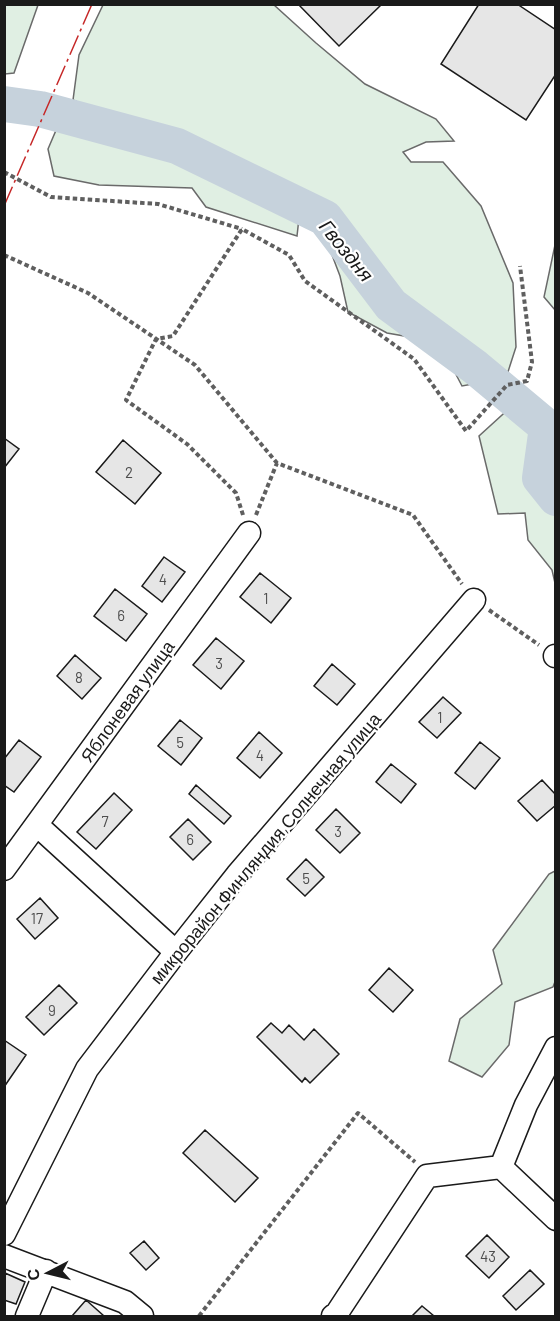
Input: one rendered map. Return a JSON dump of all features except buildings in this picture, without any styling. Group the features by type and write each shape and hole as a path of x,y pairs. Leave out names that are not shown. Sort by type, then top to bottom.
{"street":[{"name":"Яблоневая улица","path":"4,869 249,532"},
{"name":"микрорайон Финляндия,Солнечная улица","path":"4,1234 87,1069 237,875 474,600"},
{"path":"37,825 176,952"},
{"path":"501,1167 526,1105 555,1048"},
{"path":"501,1167 555,1219"},
{"path":"333,1317 427,1176 501,1167"},
{"path":"4,1256 125,1302 142,1317"},
{"path":"27,1317 46,1271"}],"path":[{"path":"4,172 51,197 158,204 242,229 289,255 305,281 414,359 466,431 507,385 527,381 532,362 520,266"},
{"path":"156,339 173,336 242,229"},
{"path":"4,255 88,293 195,365 277,463 413,515 474,600 555,656"},
{"path":"156,339 126,400 187,444 236,493 249,532"},
{"path":"249,532 277,463"},
{"path":"199,1317 358,1113 418,1165"}],"green space":[{"path":"4,5 38,5 14,73 5,74"},
{"path":"103,5 274,5 365,84 436,119 454,141 426,142 403,152 411,162 443,162 481,206 513,283 516,347 506,378 462,386 450,363 427,340 387,333 348,312 340,276 321,226 299,198 226,163 73,100 79,55"},
{"path":"57,128 195,166 266,195 299,218 297,236 206,207 192,188 99,185 54,176 48,149"},
{"path":"555,245 555,310 544,297"},
{"path":"512,406 555,442 555,583 552,570 528,540 525,513 498,514 479,436"},
{"path":"555,871 556,979 553,987 515,1002 509,1045 482,1077 449,1061 460,1019 502,984 493,950 549,874"}],"waterway":[{"name":"Гвоздня","path":"4,104 40,109 177,146 325,218 391,305 475,367 547,427 540,478 556,498"}],"power":[{"path":"4,206 92,4"}]}
